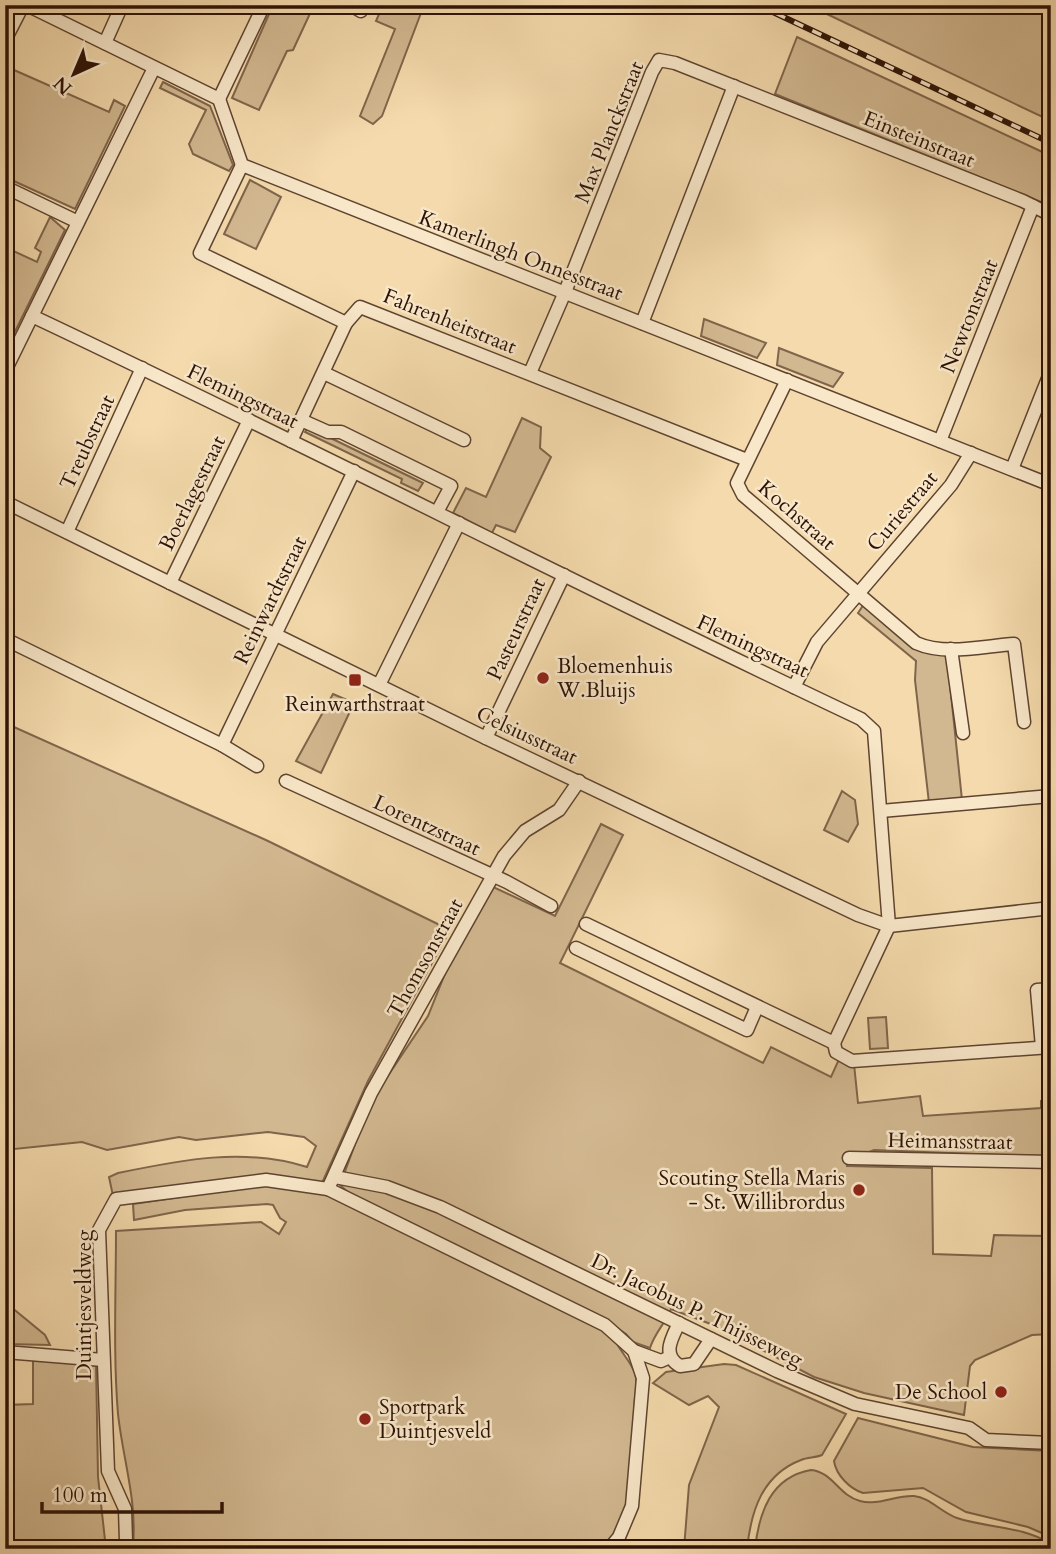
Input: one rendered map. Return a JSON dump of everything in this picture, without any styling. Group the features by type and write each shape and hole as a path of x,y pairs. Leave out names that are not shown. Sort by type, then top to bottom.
{"street":[{"path":"5,40 25,5 219,99"},
{"path":"105,43 122,5"},
{"path":"264,5 219,99 242,165 201,253 346,323 291,441"},
{"path":"351,5 361,10 364,5"},
{"name":"Max Planckstraat","path":"565,292 657,63 667,60 772,102"},
{"path":"5,371 154,68"},
{"path":"642,323 734,86"},
{"name":"Einsteinstraat","path":"772,102 1051,215"},
{"name":"Kamerlingh Onnesstraat","path":"242,165 1051,485"},
{"path":"5,187 78,222"},
{"name":"Newtonstraat","path":"940,441 1033,206"},
{"path":"530,373 565,292"},
{"name":"Fahrenheitstraat","path":"346,323 360,307 747,460"},
{"name":"Flemingstraat","path":"32,316 354,471 618,604 861,719 874,731 889,926"},
{"name":"Treubstraat","path":"67,531 142,368"},
{"path":"1012,469 1051,370"},
{"path":"324,373 464,440"},
{"name":"Kochstraat","path":"787,380 737,483 743,495 859,592"},
{"name":"Boerlagestraat","path":"170,583 249,420"},
{"name":"Flemingstraat","path":"301,420 328,432 341,432 451,485 437,512"},
{"name":"Curiestraat","path":"794,687 817,642 951,485 971,453"},
{"name":"Reinwardtstraat","path":"222,745 354,471"},
{"name":"Celsiusstraat","path":"5,502 275,632 486,738 858,915 889,926 1051,908"},
{"path":"379,685 459,523"},
{"name":"Pasteurstraat","path":"486,738 564,575"},
{"path":"859,592 916,643 929,648 1014,644 1024,722"},
{"path":"5,639 222,745 257,766"},
{"path":"951,649 962,733"},
{"name":"Lorentzstraat","path":"286,780 551,906"},
{"name":"Thomsonstraat","path":"332,1183 371,1093 504,856 519,836 559,810 579,781"},
{"path":"881,811 1051,796"},
{"path":"586,924 834,1043"},
{"path":"889,926 834,1043 836,1052 852,1061 1047,1047 1037,990 1051,989"},
{"path":"618,968 629,944"},
{"path":"576,948 747,1030 757,1007"},
{"name":"Heimansstraat","path":"849,1158 1051,1162"},
{"name":"Duintjesveldweg","path":"126,1541 125,1509 108,1471 99,1230 116,1199 266,1180 332,1183 604,1325 634,1351 680,1366 694,1364 711,1339"},
{"name":"Dr. Jacobus P. Thijsseweg","path":"332,1183 387,1187 440,1207 711,1339 855,1404 944,1421 969,1428 986,1440 1051,1443"},
{"path":"643,1378 656,1371 665,1359 679,1323"},
{"path":"610,1549 619,1537 632,1506 643,1378 634,1351"},
{"path":"5,1352 103,1360"}],"shaded area":[{"path":"273,5 314,5 293,50 287,51 259,110 232,98"},
{"path":"383,5 424,5 382,116 373,124 360,116 395,29 376,21"},
{"path":"808,5 1051,5 1051,121"},
{"path":"797,37 1051,156 1051,206 775,94"},
{"path":"14,70 109,112 114,100 125,106 75,209 5,177 5,89 13,84 8,74"},
{"path":"163,82 210,106 233,165 229,171 193,154 189,144 206,110 160,88"},
{"path":"250,180 281,197 256,249 224,234"},
{"path":"50,217 65,230 5,352 5,247 37,262 41,252 35,248"},
{"path":"704,319 766,343 757,358 701,336"},
{"path":"779,348 843,373 833,387 777,365"},
{"path":"522,418 541,427 540,448 551,457 515,532 496,525 492,533 453,513 466,488 486,497"},
{"path":"308,427 423,483 418,491 401,483 402,479 305,432"},
{"path":"864,604 916,648 945,653 947,656 962,800 929,803 915,680 916,661 858,613"},
{"path":"333,694 354,703 321,773 296,761"},
{"path":"5,723 268,841 450,930 368,1081 322,1183 273,1175 113,1196 109,1177 189,1160 260,1158 307,1167 316,1146 304,1137 268,1132 196,1140 179,1137 107,1150 82,1142 5,1150"},
{"path":"842,791 855,800 858,824 848,842 824,830"},
{"path":"601,824 623,835 560,963 763,1063 771,1047 831,1077 840,1057 854,1064 858,1103 920,1096 923,1116 1041,1108 1041,1101 1051,1100 1051,1157 874,1150 847,1161 847,1166 932,1168 933,1254 991,1256 994,1235 1051,1236 1051,1334 1032,1335 975,1360 970,1366 964,1415 864,1393 814,1377 716,1326 671,1309 650,1348 633,1342 604,1319 352,1196 340,1185 371,1101 428,1016 461,934 489,885 555,916"},
{"path":"886,1017 888,1048 870,1049 868,1018"},
{"name":"Sportpark Duintjesveld","path":"267,1184 325,1194 522,1287 613,1336 634,1371 637,1387 629,1505 608,1549 113,1549 133,1546 134,1529 116,1391 116,1231 261,1222 279,1234 286,1222 280,1218 273,1205 267,1204 185,1210 134,1220 133,1204"},
{"path":"5,1302 45,1335 50,1345 5,1344"},
{"path":"33,1357 96,1363 98,1477 106,1549 5,1549 5,1405 33,1404"},
{"path":"724,1364 736,1365 846,1414 822,1455 804,1459 788,1467 768,1485 756,1508 747,1549 684,1549 689,1485 719,1407 708,1396 689,1405 653,1383 666,1372"},
{"path":"858,1418 973,1447 1051,1451 1051,1537 1028,1527 966,1512 923,1488 863,1493 853,1488 844,1481 834,1461"},
{"path":"811,1470 825,1475 847,1494 860,1501 920,1497 957,1518 1040,1538 1051,1544 1051,1549 755,1549 764,1510 777,1488 797,1474"}],"railway":[{"path":"758,5 1051,143"}],"place":[{"name":"Bloemenhuis W.Bluijs","path":"543,678"},
{"name":"Reinwarthstraat","path":"355,680"},
{"name":"Scouting Stella Maris - St. Willibrordus","path":"859,1190"},
{"name":"De School","path":"1001,1392"},
{"name":"Sportpark Duintjesveld","path":"365,1419"}]}
